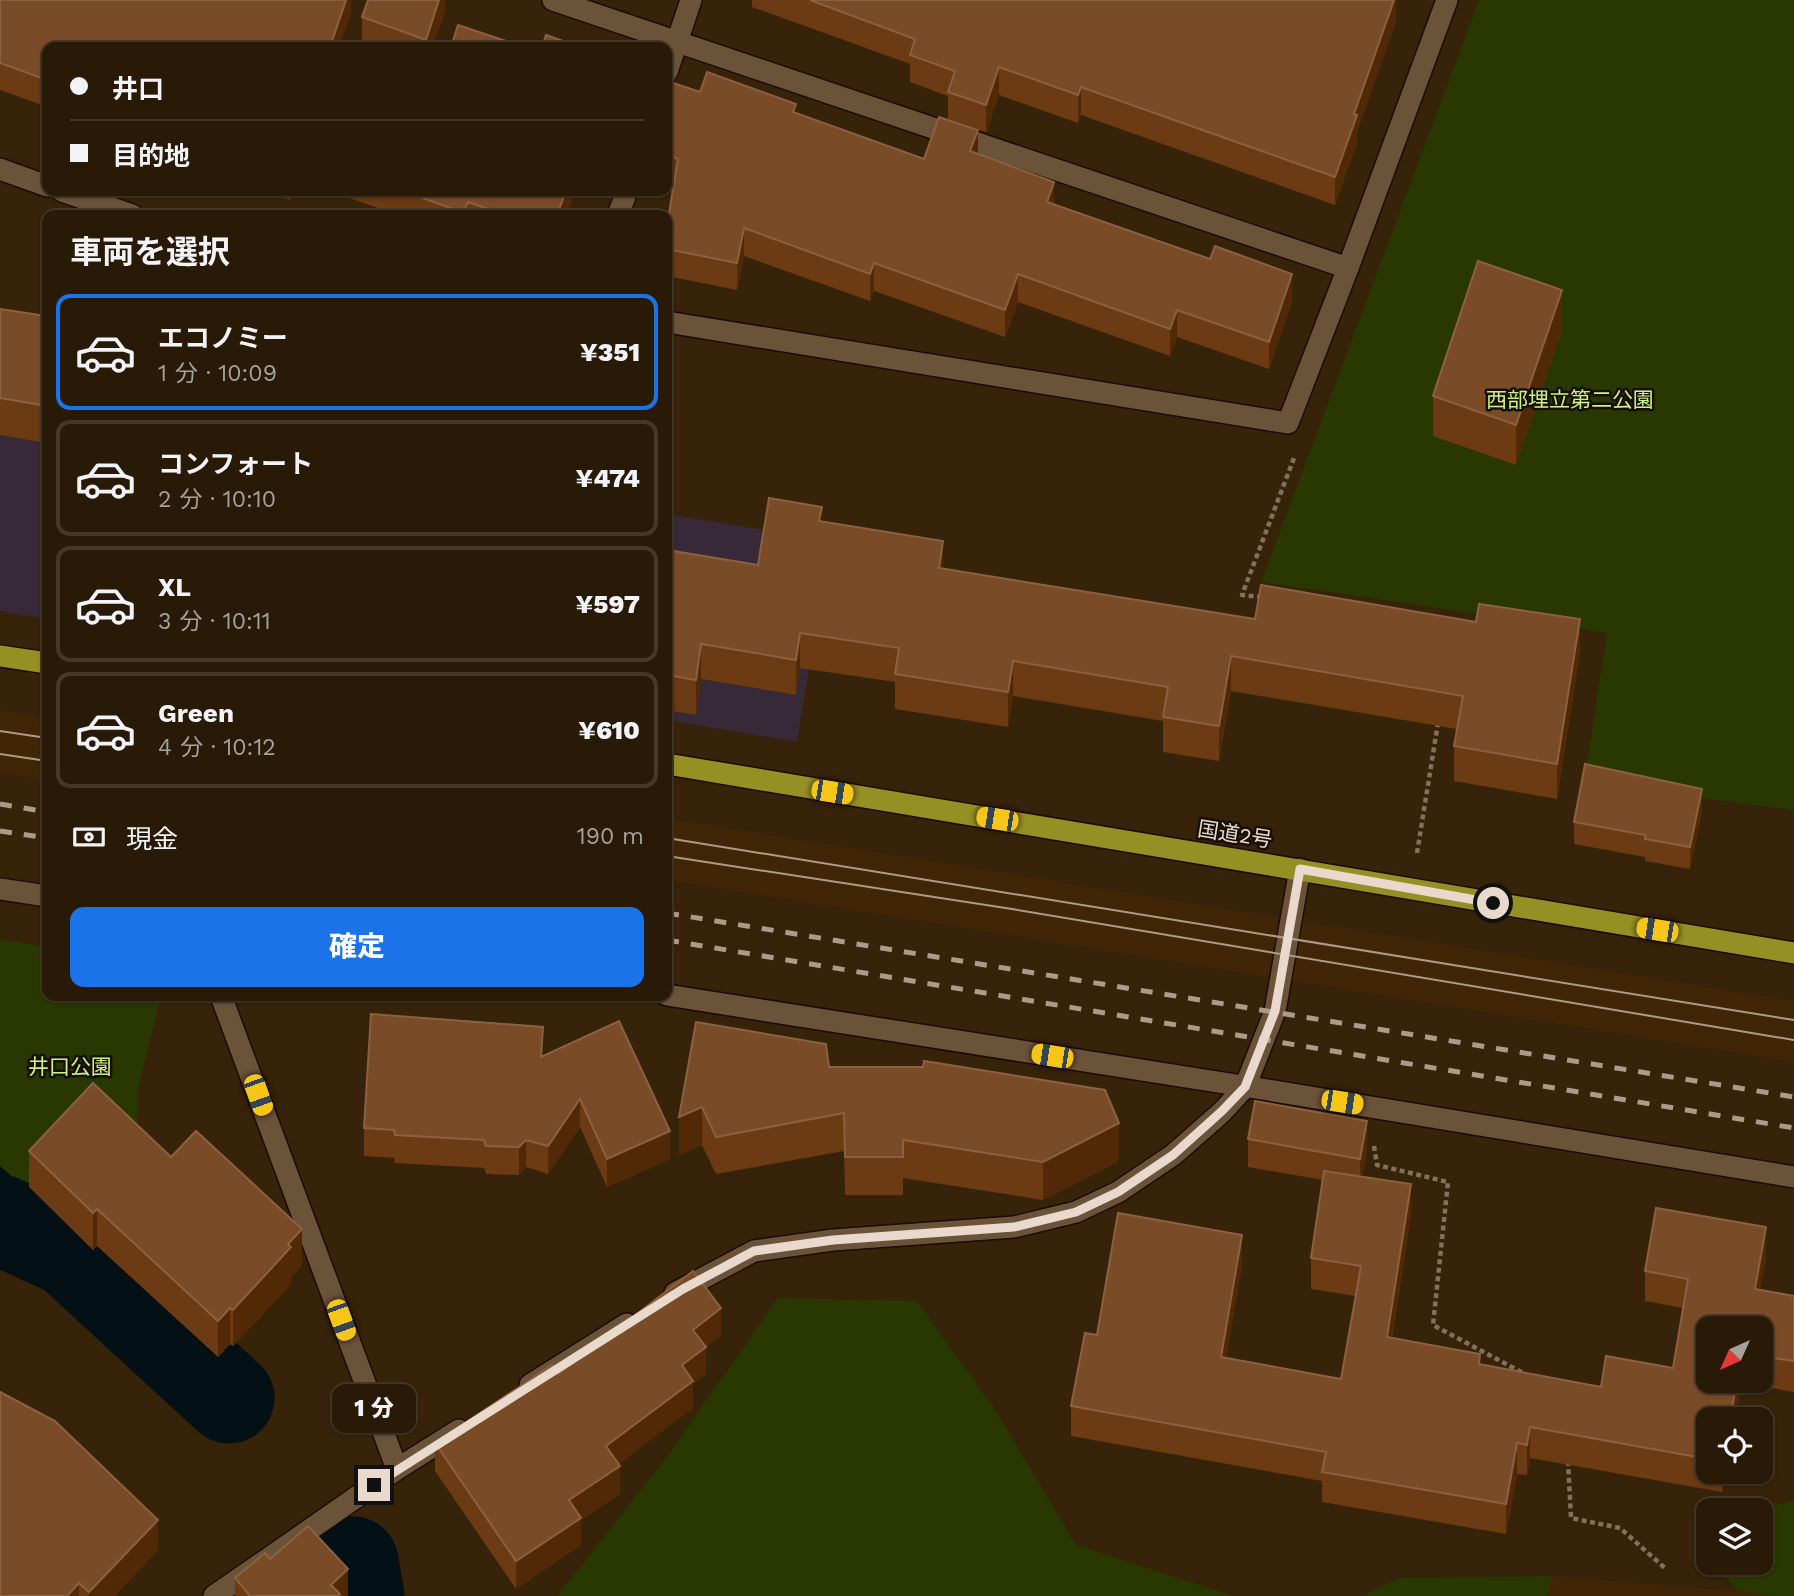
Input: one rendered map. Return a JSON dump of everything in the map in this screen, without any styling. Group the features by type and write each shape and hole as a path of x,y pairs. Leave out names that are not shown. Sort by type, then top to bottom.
{"highway":[{"path":"0,656 42,662"},
{"name":"国道2号","path":"672,765 1794,953"}],"street":[{"path":"553,0 1348,268"},
{"path":"672,58 691,0"},
{"path":"672,323 1288,423 1447,0"},
{"path":"0,169 42,184"},
{"path":"77,196 117,210"},
{"path":"511,1397 654,1307 754,1251 833,1240 1014,1227 1076,1212 1118,1192 1173,1155 1245,1087 1275,1011 1300,869"},
{"path":"0,889 42,895"},
{"path":"672,996 1794,1177"},
{"path":"223,1001 397,1469"},
{"path":"214,1596 397,1469 477,1419"}],"path":[{"path":"1269,598 1242,595 1294,457"},
{"path":"1412,889 1440,714"},
{"path":"1377,1165 1448,1182 1433,1325 1528,1376"},
{"path":"1567,1449 1571,1518 1620,1528 1665,1569"}],"shaded area":[{"path":"0,335 42,341 42,618 0,611"},
{"path":"672,515 830,541 797,742 672,721"},
{"path":"0,710 42,717 42,779 0,773"},
{"path":"672,819 1794,1001 1794,1062 672,881"},
{"path":"0,1166 139,1293 116,1320 46,1269 0,1254"},
{"path":"1552,1576 1737,1591 1771,1596 1547,1596"}],"green space":[{"name":"西部埋立第二公園","path":"1479,0 1794,0 1794,810 1584,783 1607,633 1261,582"},
{"name":"井口公園","path":"0,939 42,946 42,1001 160,1001 138,1089 137,1148 153,1193 95,1252 0,1165"},
{"path":"778,1298 917,1301 994,1408 1076,1545 1233,1596 557,1596 663,1462"},
{"path":"1794,1501 1794,1596 1737,1591 1724,1575 1773,1575 1773,1505"},
{"path":"1552,1576 1547,1596 1361,1596 1399,1578"}],"building":[{"path":"0,0 346,0 332,42 42,42 42,78 0,63"},
{"path":"368,0 439,0 426,40 362,17"},
{"path":"810,0 1394,0 1335,177 1081,87 1078,95 999,67 986,105 948,92 955,71 910,55 915,39"},
{"path":"458,25 509,42 453,42"},
{"path":"546,35 566,42 544,42"},
{"path":"707,72 796,104 793,112 924,159 939,117 978,130 970,151 1054,182 1047,202 1210,259 1215,246 1292,274 1269,342 1177,310 1170,329 1018,274 1005,310 874,263 870,274 744,228 737,263 672,250 672,210 670,210 678,159 672,157 672,83 700,92"},
{"path":"418,196 564,196 559,210 491,210 468,202 465,210 456,210"},
{"path":"1478,261 1562,290 1516,425 1433,396"},
{"path":"0,309 42,315 42,405 0,398"},
{"path":"769,498 822,507 819,521 943,541 939,568 1255,619 1261,585 1476,622 1479,604 1580,619 1557,764 1454,746 1463,696 1231,656 1219,726 1163,717 1168,687 1013,661 1008,692 895,674 899,648 800,633 796,660 701,644 696,680 672,676 672,551 758,565"},
{"path":"1585,764 1702,789 1690,847 1645,839 1645,835 1574,822"},
{"path":"371,1014 543,1027 541,1057 619,1021 670,1131 607,1159 580,1099 548,1146 526,1140 519,1147 486,1146 484,1140 395,1135 394,1130 364,1128"},
{"path":"696,1022 826,1044 829,1067 923,1067 924,1061 1105,1090 1119,1123 1043,1162 903,1140 903,1157 845,1157 844,1113 716,1137 702,1107 679,1117"},
{"path":"93,1083 171,1157 196,1131 302,1229 288,1244 291,1247 233,1310 230,1308 218,1321 97,1209 93,1213 29,1151"},
{"path":"1255,1101 1367,1121 1360,1159 1248,1139"},
{"path":"1324,1171 1411,1184 1387,1337 1480,1354 1479,1364 1601,1387 1606,1356 1673,1368 1688,1279 1645,1271 1656,1208 1766,1227 1755,1289 1794,1296 1794,1361 1773,1358 1773,1316 1696,1316 1696,1393 1735,1393 1732,1407 1696,1407 1696,1457 1530,1427 1527,1445 1517,1443 1506,1504 1322,1472 1326,1452 1071,1406 1085,1333 1097,1335 1118,1213 1242,1235 1221,1357 1341,1379 1361,1266 1311,1258"},
{"path":"693,1271 721,1308 693,1330 706,1347 682,1365 693,1381 606,1446 620,1466 569,1500 581,1518 516,1561 435,1443 552,1365 558,1374"},
{"path":"0,1392 55,1421 158,1520 89,1592 79,1583 67,1596 0,1596"},
{"path":"308,1526 348,1569 331,1585 340,1594 250,1596 235,1578 265,1553 270,1559"}],"waterway":[{"path":"0,1220 69,1251 229,1398"},
{"path":"353,1562 359,1596"}],"tram line":[{"path":"0,731 42,737"},
{"path":"0,754 42,760"},
{"path":"672,839 1794,1020"},
{"path":"672,857 1012,909 1794,1040"}],"railway":[{"path":"0,804 42,811"},
{"path":"0,831 42,837"},
{"path":"672,914 1794,1097"},
{"path":"672,941 1794,1128"}],"route":[{"path":"374,1485 683,1289 754,1251 833,1240 1014,1227 1076,1212 1118,1192 1173,1155 1245,1087 1275,1011 1300,869 1493,903"}]}
